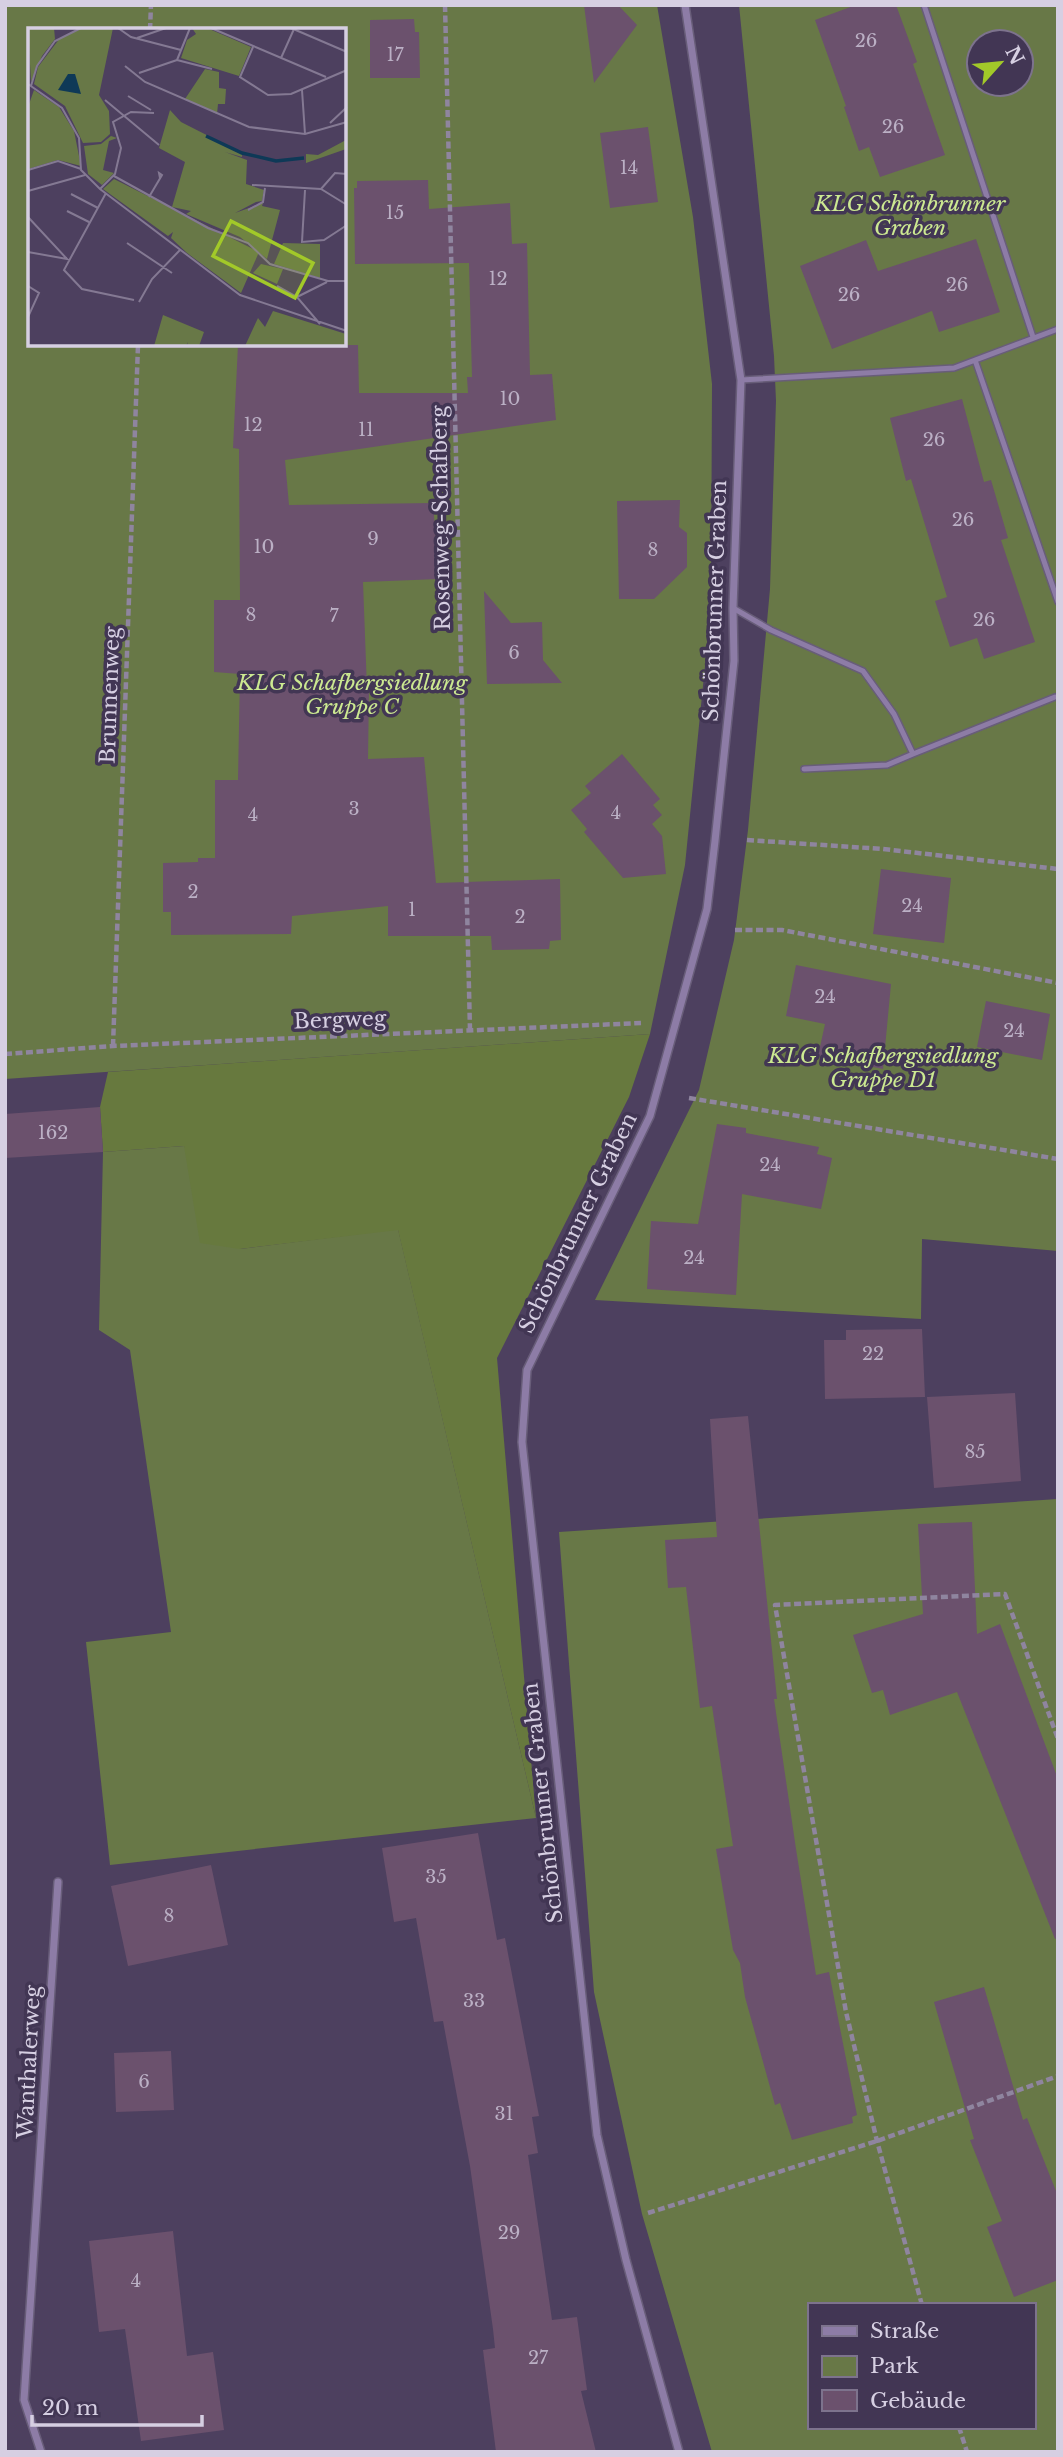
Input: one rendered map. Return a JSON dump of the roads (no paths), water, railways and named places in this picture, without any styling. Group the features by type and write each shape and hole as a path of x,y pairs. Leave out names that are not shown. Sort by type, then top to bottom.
{"street":[{"name":"Schönbrunner Graben","path":"679,2452 626,2260 597,2135 522,1442 527,1370 650,1116 707,909 715,841 734,661 733,608 741,380 685,5"},
{"name":"Wanthalerweg","path":"41,2452 24,2400 58,1882"}],"lane":[{"path":"924,5 1033,337"},
{"path":"741,380 954,368 1058,329"},
{"path":"975,360 1058,602"},
{"path":"733,608 771,630 863,671 894,715 912,754"},
{"path":"804,769 887,765 1055,697"}],"park label":[{"name":"KLG Schönbrunner Graben","path":"910,216"},
{"name":"KLG Schafbergsiedlung Gruppe C","path":"352,695"},
{"name":"KLG Schafbergsiedlung Gruppe D1","path":"883,1068"}]}
